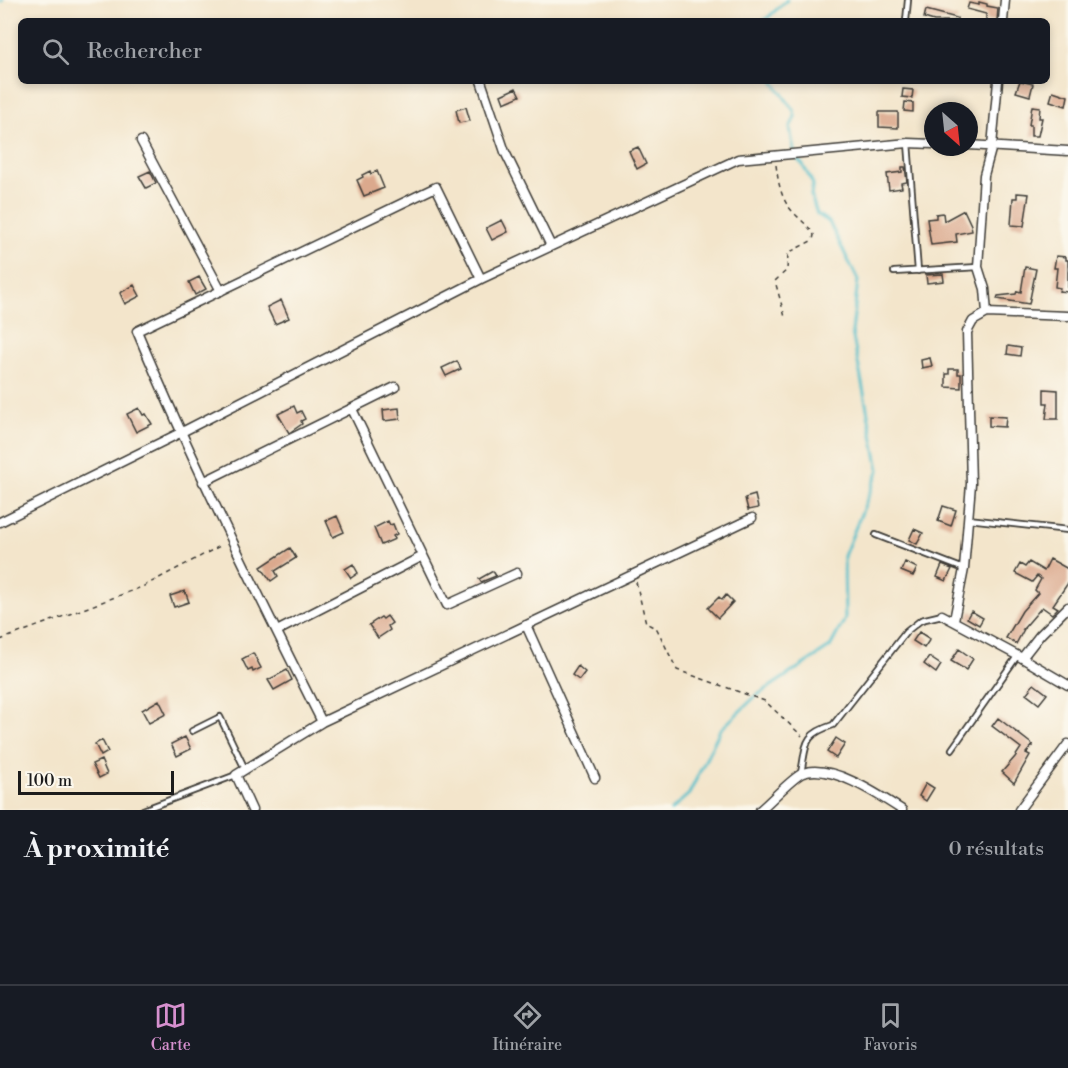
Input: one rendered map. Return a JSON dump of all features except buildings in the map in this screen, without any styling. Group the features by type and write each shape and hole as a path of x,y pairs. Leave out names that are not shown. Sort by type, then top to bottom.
{"street":[{"path":"1003,18 1005,0"},
{"path":"482,84 505,152 551,246"},
{"path":"987,313 985,289 978,267 984,175 992,146 998,84"},
{"path":"141,141 221,291"},
{"path":"0,522 481,279 738,159 908,143 924,144"},
{"path":"978,145 1068,151"},
{"path":"322,722 203,482 137,331 436,187 481,279"},
{"path":"954,620 963,569 971,484 967,332 973,321 987,313 1068,316"},
{"path":"203,482 395,387"},
{"path":"352,409 447,605 517,573"},
{"path":"252,810 236,775 322,722 752,518"},
{"path":"277,632 423,556"},
{"path":"1020,657 1068,607"},
{"path":"942,615 1068,685"},
{"path":"526,625 595,778"},
{"path":"1019,810 1068,744"},
{"path":"760,810 801,773 817,771 839,776 891,807 902,810"}],"lane":[{"path":"906,18 908,0"},
{"path":"908,143 918,271"},
{"path":"894,272 978,267"},
{"path":"968,519 1068,530"},
{"path":"876,535 963,569"},
{"path":"801,773 807,741 815,731 832,725 906,632 921,620 942,615"},
{"path":"952,749 1020,657"},
{"path":"192,731 220,717 245,769"},
{"path":"143,810 236,775"}],"path":[{"path":"774,155 780,192 789,208 809,225 814,235 813,240 788,253 787,270 775,281 785,317"},
{"path":"0,640 142,587 231,541"},
{"path":"634,574 646,623 657,629 677,670 765,701 807,741"}],"waterway":[{"path":"767,18 787,0"},
{"path":"671,810 689,794 720,730 756,696 830,647 845,619 844,556 879,470 852,332 858,280 829,222 817,214 811,195 813,184 794,151 790,128 795,117 794,111 775,84"}]}
